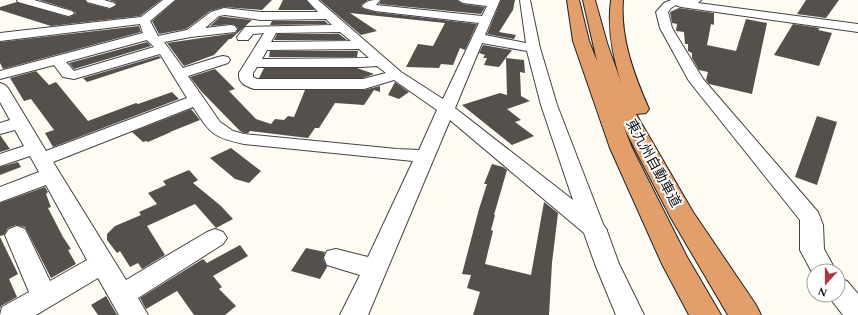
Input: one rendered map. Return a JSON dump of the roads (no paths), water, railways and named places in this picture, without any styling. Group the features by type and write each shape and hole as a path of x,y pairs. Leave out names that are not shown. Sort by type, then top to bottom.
{"highway":[{"path":"558,0 570,42 621,148"},
{"name":"東九州自動車道","path":"573,0 581,41 621,148 676,264 705,315"},
{"name":"東九州自動車道","path":"589,0 599,43 612,84 631,123 684,218 745,315"},
{"path":"617,0 616,23 628,82 684,218"}],"street":[{"path":"22,0 68,13"},
{"path":"92,0 110,5"},
{"path":"58,60 65,72 69,75 74,75 153,36 170,0"},
{"path":"312,0 396,75 446,109 596,230"},
{"path":"375,0 368,6 375,8 491,7"},
{"path":"463,0 491,7"},
{"path":"525,0 533,48 549,105 575,178 596,230 607,264 630,315"},
{"path":"653,0 858,28"},
{"path":"696,0 672,2 666,6 662,12 666,28 701,86 810,218 812,225 812,250 818,263"},
{"path":"354,315 491,7"},
{"path":"192,33 215,14 224,11 261,16 328,15"},
{"path":"243,37 249,30 343,28"},
{"path":"0,37 153,36 231,29"},
{"path":"272,30 246,73 246,80 254,84 364,84 396,75"},
{"path":"0,75 153,36"},
{"path":"153,36 214,126 226,135 244,139 397,155 425,156"},
{"path":"478,38 533,48"},
{"path":"263,46 362,45"},
{"path":"180,74 223,60"},
{"path":"253,63 362,63 381,61"},
{"path":"2,97 20,122 102,264 128,305 215,238"},
{"path":"0,195 43,161 196,100"},
{"path":"0,129 20,122"},
{"path":"0,160 43,161"},
{"path":"17,235 44,297"},
{"path":"336,258 374,269"},
{"path":"12,315 102,264"},
{"path":"846,299 858,314"}]}
